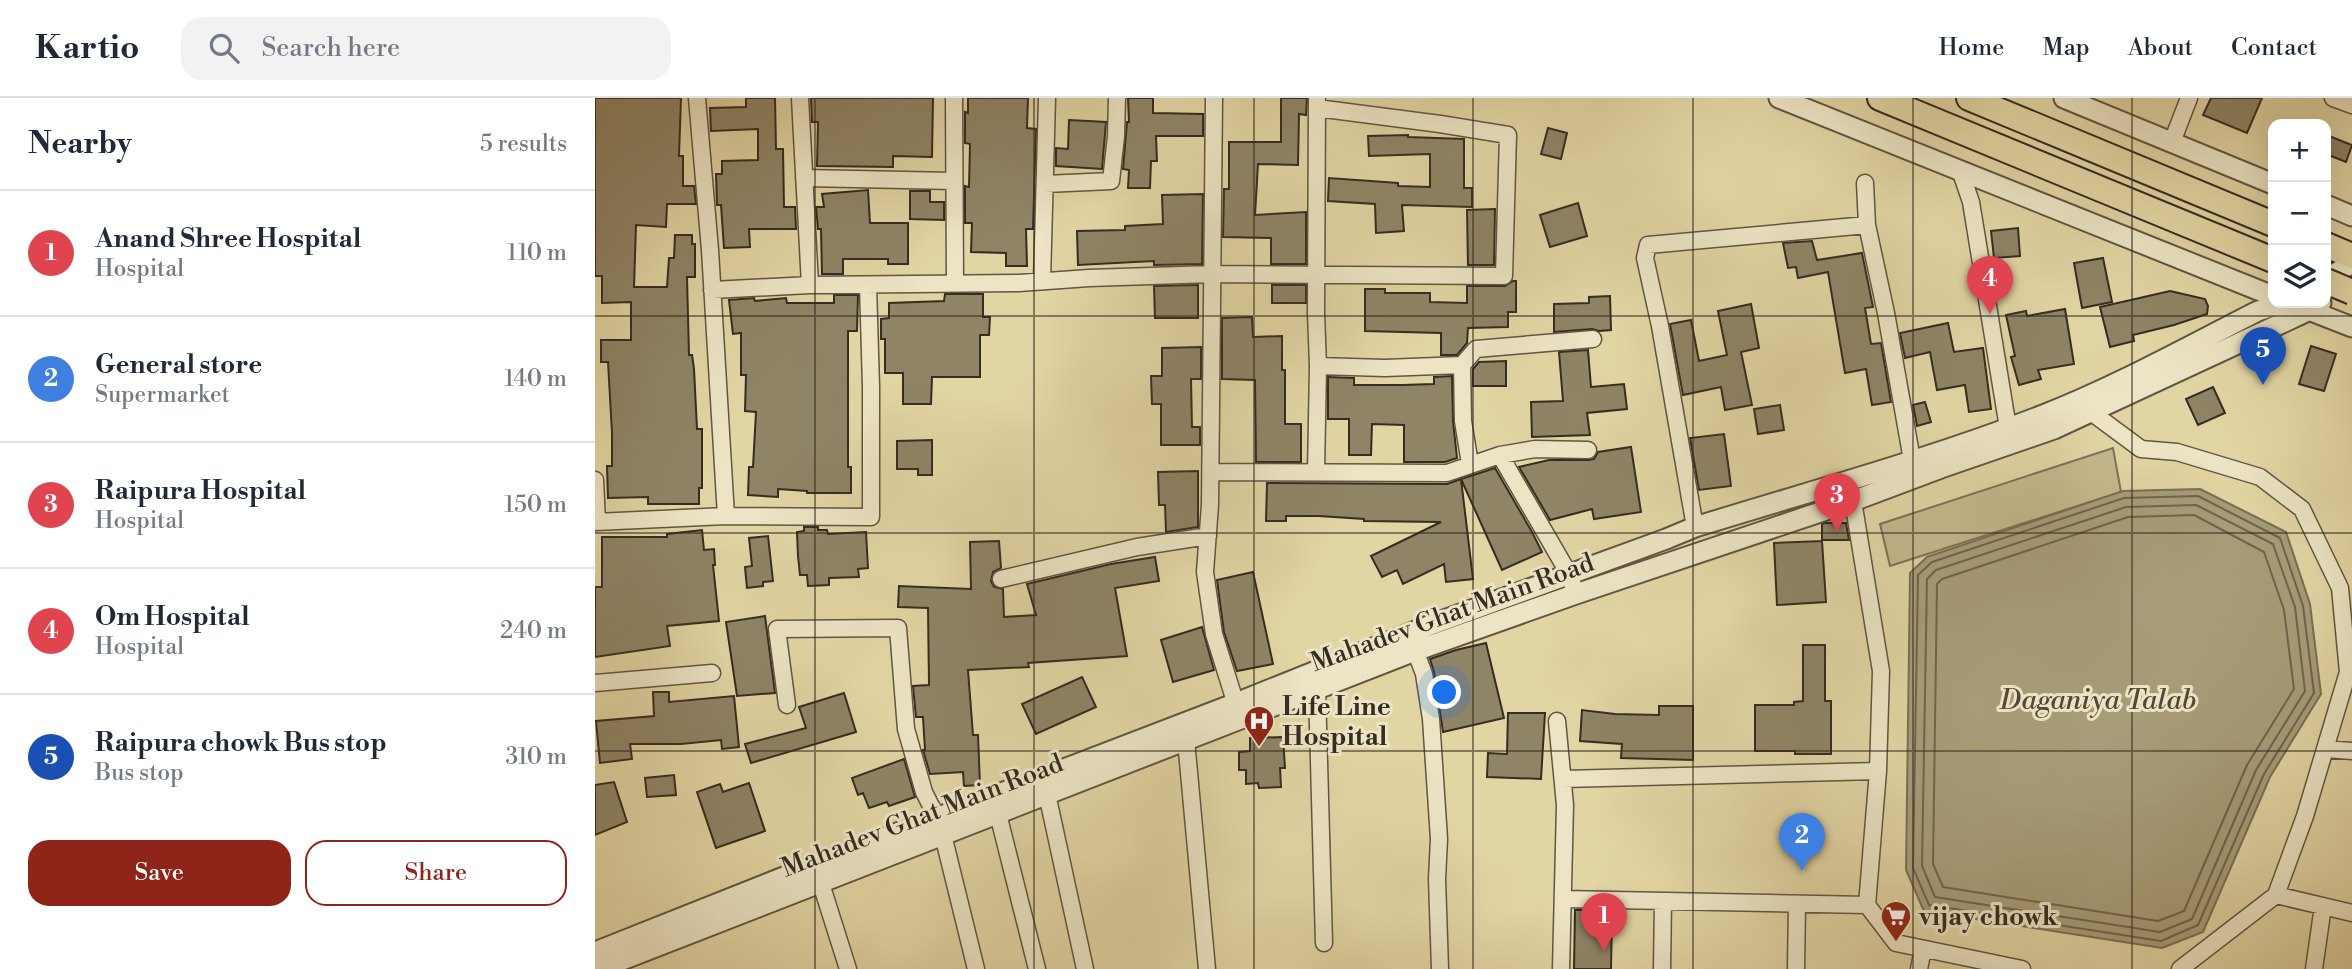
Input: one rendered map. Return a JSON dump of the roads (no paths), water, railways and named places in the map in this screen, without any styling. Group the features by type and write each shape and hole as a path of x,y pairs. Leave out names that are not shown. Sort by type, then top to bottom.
{"highway":[{"path":"1880,98 2268,258"},
{"path":"1969,98 2268,221"},
{"path":"2331,247 2352,256"},
{"path":"2331,282 2352,292"}],"street":[{"path":"697,98 726,516"},
{"path":"800,98 810,285"},
{"path":"954,98 955,284"},
{"path":"1042,280 1047,98"},
{"path":"1045,184 1111,181 1117,98"},
{"path":"1214,98 1210,472 1205,572 1214,634 1238,711"},
{"path":"1779,98 2268,294"},
{"path":"2064,98 2268,182"},
{"path":"2172,142 2189,98"},
{"path":"2333,98 2352,105"},
{"path":"712,290 810,285 1019,283 1213,274 1317,275 1504,276 1508,135 1317,103 1317,275 1318,366 1316,472"},
{"path":"1959,170 1971,202 2008,428"},
{"path":"804,178 954,181"},
{"path":"1865,183 1867,225 1912,460"},
{"path":"2331,207 2352,216"},
{"path":"1695,527 1660,326 1645,258 1647,245 1867,225"},
{"path":"2331,277 2352,263"},
{"name":"Mahadev Ghat Main Road","path":"2331,296 2352,283"},
{"path":"595,480 596,522 726,516 871,517 868,285"},
{"path":"940,826 1238,711 1412,642 1569,574 1695,527 1912,460 2043,415 2109,387 2268,308"},
{"name":"Mahadev Ghat Main Road","path":"599,969 818,873 940,826 998,814 1186,740 1238,711 1317,689 1412,642 1576,594 1853,501 2054,429 2311,308"},
{"path":"2325,308 2352,327"},
{"path":"1470,464 1463,421 1462,365 1476,349 1593,339"},
{"path":"1318,366 1385,368 1462,365"},
{"path":"2091,412 2141,449 2177,452 2260,477 2302,509 2340,588 2348,672 2326,749 2276,895 2188,966"},
{"path":"1210,472 1447,473 1500,455 1535,449 1588,450"},
{"path":"1500,455 1569,574 1576,594"},
{"path":"1845,481 1853,501 1881,671 1878,771 1867,905 1896,943 1999,967 2022,969"},
{"path":"1001,579 1137,547 1208,536"},
{"path":"787,705 777,629 898,628 907,729 924,792 940,826 976,969"},
{"path":"1412,642 1424,674 1431,719 1439,839 1437,879 1440,969"},
{"path":"595,683 712,673"},
{"path":"1317,689 1324,943"},
{"path":"1557,721 1565,805 1561,969"},
{"path":"1186,740 1207,969"},
{"path":"2326,749 2352,751"},
{"path":"1563,779 1878,771"},
{"path":"1047,794 1085,969"},
{"path":"998,814 1037,969"},
{"path":"595,952 818,873 848,969"},
{"path":"2276,895 2352,913"},
{"path":"1563,899 1867,905"},
{"path":"1662,969 1663,901"},
{"path":"1796,969 1797,904"},
{"path":"2314,969 2323,906"},
{"path":"1919,969 1923,949"}],"water":[{"name":"Daganiya Talab","path":"2200,489 2286,532 2310,604 2321,694 2270,777 2203,932 2162,948 1924,911 1906,870 1910,573 1927,557 2123,491"}],"place":[{"name":"Om Hospital","path":"1990,314"},
{"name":"Raipura chowk Bus stop","path":"2263,385"},
{"name":"Raipura Hospital","path":"1837,531"},
{"name":"Life Line Hospital","path":"1259,748"},
{"name":"General store","path":"1802,871"},
{"name":"vijay chowk","path":"1896,943"},
{"name":"Anand Shree Hospital","path":"1604,951"}]}
